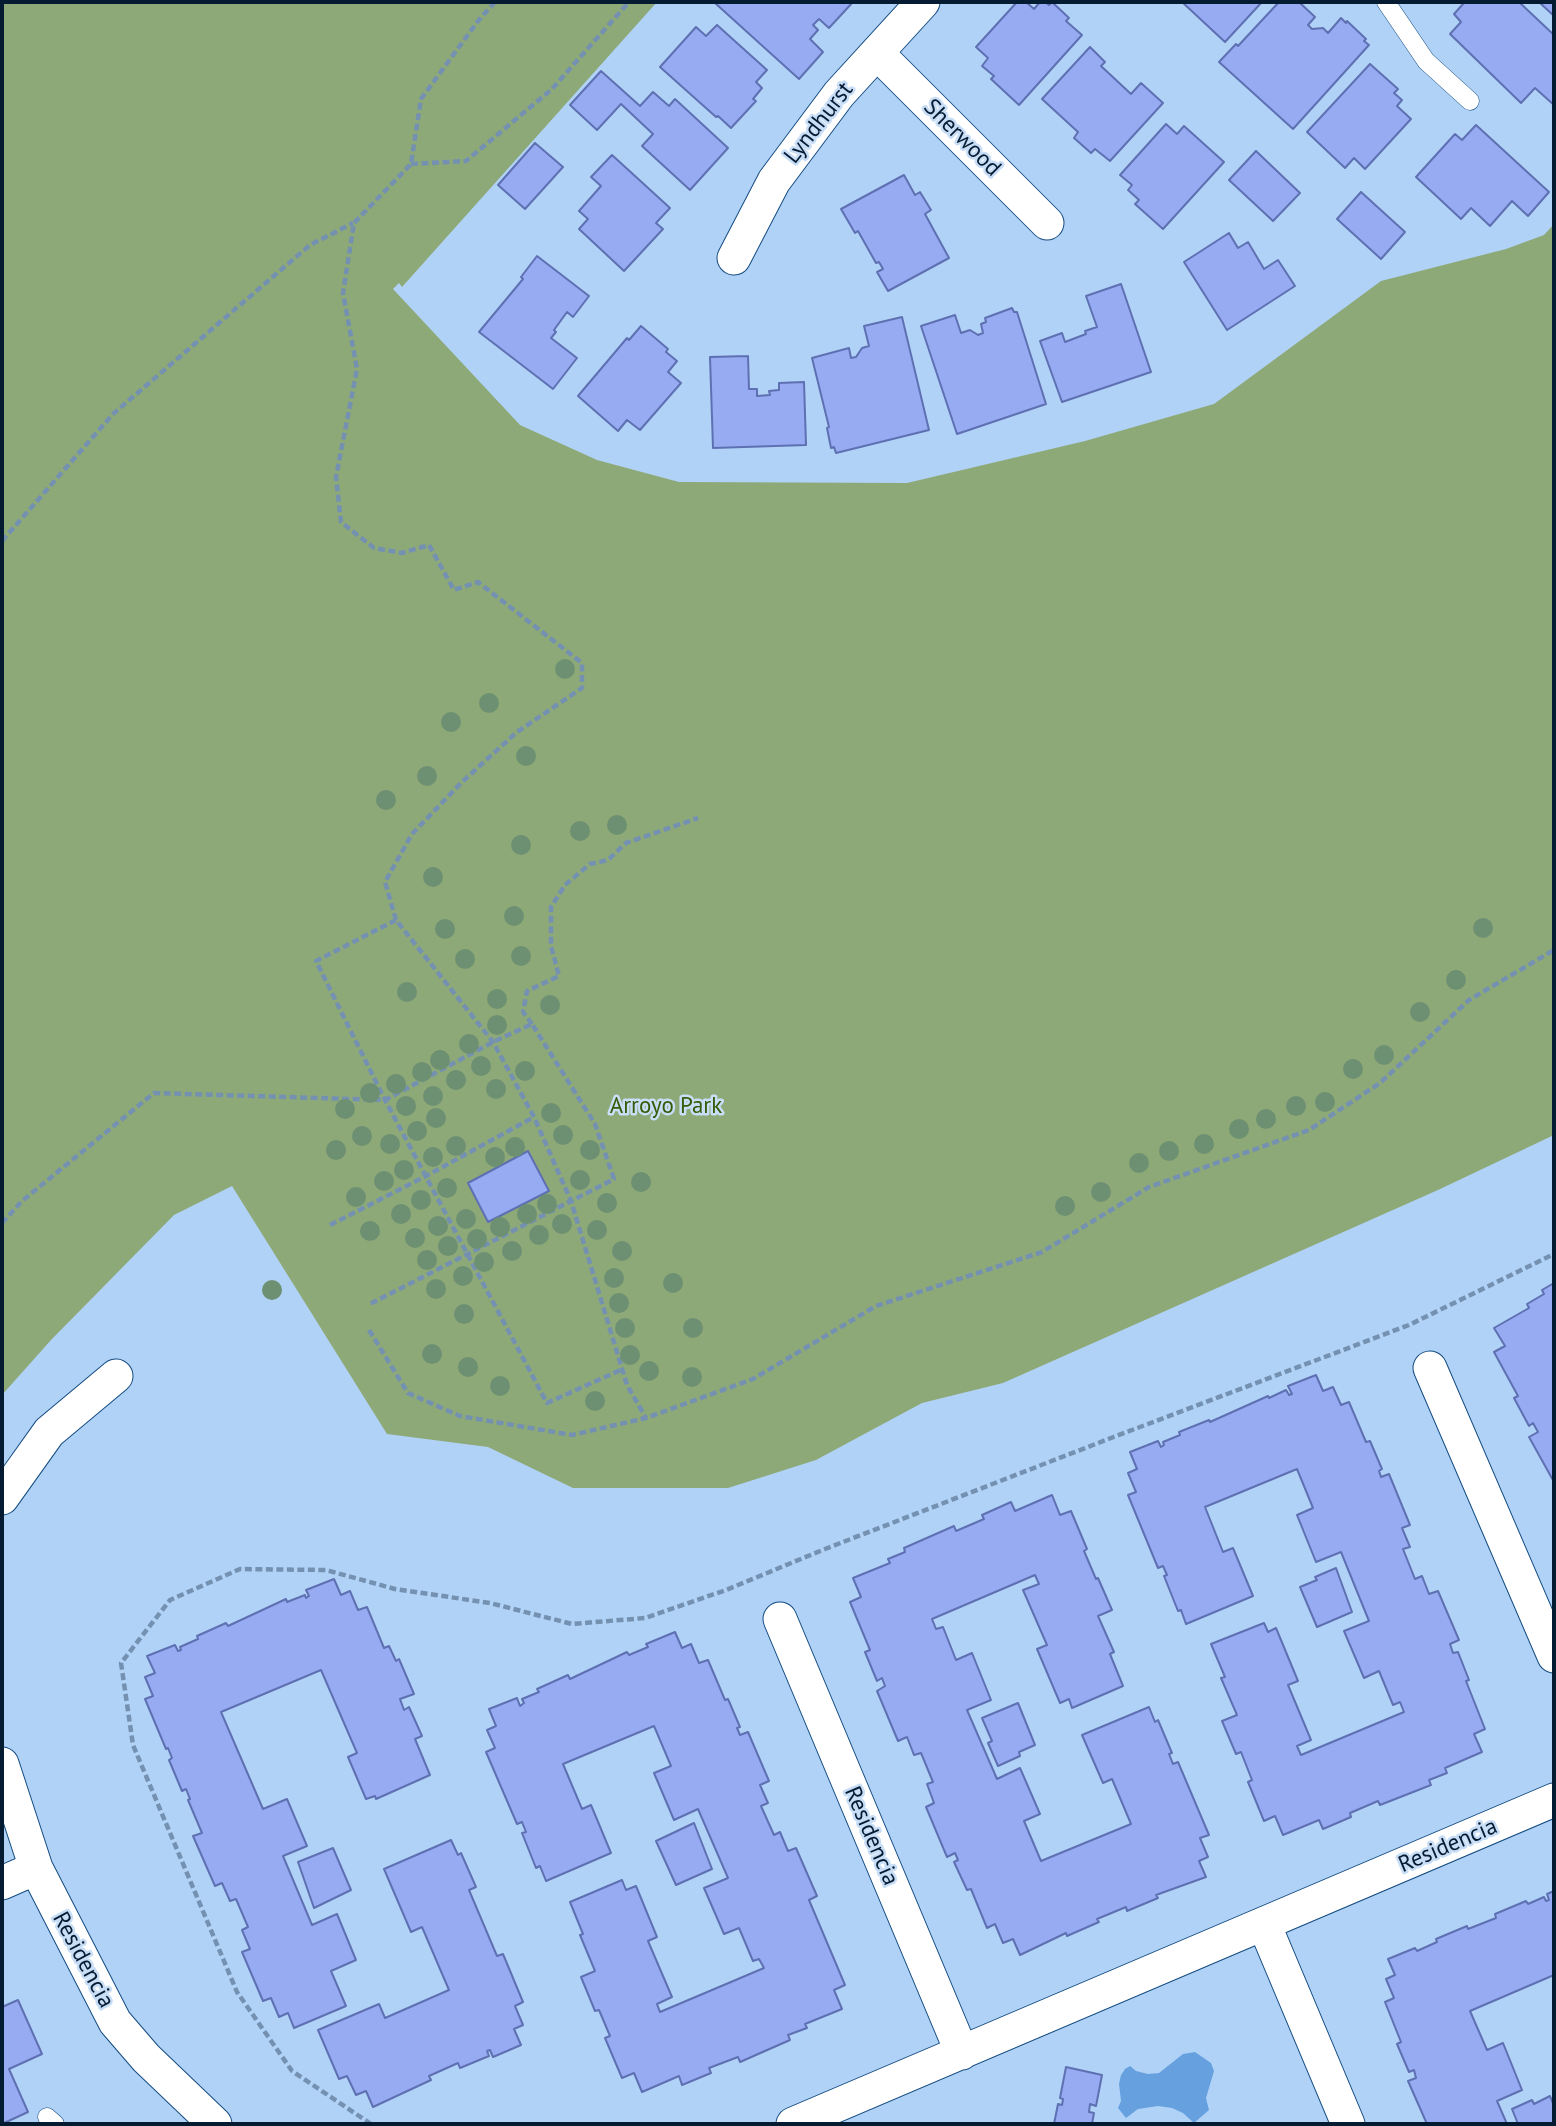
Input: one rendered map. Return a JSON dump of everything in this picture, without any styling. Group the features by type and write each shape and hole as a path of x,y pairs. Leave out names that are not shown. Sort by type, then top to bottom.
{"street":[{"name":"Lyndhurst","path":"734,258 774,181 839,94 923,2"},
{"name":"Sherwood","path":"877,53 1047,223"},
{"path":"1430,1368 1554,1656"},
{"path":"2,1499 49,1432 116,1376"},
{"name":"Residencia","path":"780,1619 962,2053"},
{"name":"Residencia","path":"2,1765 36,1868 116,2022 146,2058 215,2124"},
{"name":"Residencia","path":"796,2124 1554,1800"},
{"path":"2,1883 36,1868"},
{"path":"1264,1924 1348,2124"}],"lane":[{"path":"1386,2 1426,61 1470,101"}],"path":[{"path":"2,541 114,414 310,245 354,223 411,164 421,99 495,2"},
{"path":"411,164 466,161 552,89 629,2"},
{"path":"354,223 343,293 357,369 336,477 341,522 373,548 402,553 429,545 454,590 478,582 582,663 582,688 517,732 462,782 412,834 386,882 396,920 493,1042 534,1117 571,1200 627,1385 646,1419"},
{"path":"370,1304 614,1180 594,1124 523,1012 527,991 559,976 551,946 551,907 565,885 590,864 608,860 625,843 698,818"},
{"path":"396,920 316,961 384,1100 547,1403 623,1369"},
{"path":"369,1330 408,1392 460,1416 572,1435 646,1419 753,1379 877,1307 1042,1252 1149,1187 1309,1130 1380,1083 1469,1000 1554,950"},
{"path":"2,1223 22,1201 154,1093 384,1100 532,1024"},
{"path":"330,1224 534,1117"},
{"path":"371,2124 292,2071 237,1992 133,1745 121,1663 170,1600 240,1569 326,1570 395,1589 490,1603 572,1624 645,1618 726,1590 1111,1438 1409,1325 1554,1254"}],"green space":[{"name":"Arroyo Park","path":"2,2 657,2 402,287 399,283 393,289 520,425 597,460 679,482 907,483 1085,441 1214,404 1381,281 1506,249 1544,235 1554,224 1554,1135 1438,1190 1003,1383 922,1403 816,1460 728,1488 573,1488 488,1447 387,1434 232,1186 174,1215 51,1340 2,1395"}],"water":[{"path":"1195,2052 1211,2063 1214,2071 1206,2098 1209,2110 1194,2123 1183,2113 1158,2106 1138,2109 1126,2118 1118,2108 1121,2101 1119,2084 1125,2069 1130,2066 1136,2071 1148,2074 1159,2073 1183,2054"}],"building":[{"path":"853,2 829,28 819,19 813,25 818,30 810,39 823,52 799,79 715,3"},
{"path":"1017,2 1026,2 1034,9 1040,2 1049,5 1052,2 1069,18 1066,21 1082,35 1019,105 991,79 994,76 982,66 988,58 976,47"},
{"path":"1182,2 1262,2 1225,42"},
{"path":"1279,2 1299,2 1315,17 1308,25 1312,29 1323,28 1328,33 1341,18 1366,39 1364,41 1369,45 1293,129 1219,62 1236,44 1238,46"},
{"path":"1461,2 1519,2 1554,35 1554,105 1535,88 1521,103 1450,34 1461,22 1454,14 1463,4"},
{"path":"1539,2 1554,2 1554,16"},
{"path":"717,25 767,70 756,82 762,88 753,99 756,101 731,128 660,67 696,27 706,36"},
{"path":"1090,47 1105,62 1101,66 1131,94 1141,83 1163,103 1110,161 1095,149 1091,153 1074,138 1078,132 1042,99"},
{"path":"1370,64 1398,89 1394,93 1402,100 1397,106 1411,119 1365,169 1354,158 1345,168 1307,132"},
{"path":"601,71 640,106 653,92 669,106 675,99 728,148 690,190 642,146 653,134 621,104 597,130 570,105"},
{"path":"1166,124 1177,134 1184,126 1224,162 1163,229 1135,204 1139,200 1128,190 1132,185 1120,175"},
{"path":"1476,125 1549,192 1528,216 1512,201 1490,226 1471,208 1461,219 1416,177 1455,134 1462,140"},
{"path":"535,143 563,167 525,209 498,185"},
{"path":"1256,151 1300,193 1273,221 1229,180"},
{"path":"612,155 670,208 656,223 663,229 624,271 579,229 588,219 579,211 601,186 591,177"},
{"path":"904,175 915,195 920,192 931,210 925,214 949,258 888,291 877,272 883,269 879,262 876,263 858,231 855,233 841,209"},
{"path":"1361,192 1405,232 1381,259 1337,219"},
{"path":"1229,233 1238,248 1248,242 1264,269 1278,260 1295,286 1227,330 1184,262"},
{"path":"537,256 589,296 573,317 567,312 554,330 556,332 551,338 577,358 553,389 479,332 523,279 521,277"},
{"path":"1121,284 1151,372 1062,402 1040,341 1062,333 1065,342 1097,327 1086,296"},
{"path":"1012,308 1017,312 1046,404 957,434 921,326 955,315 961,333 970,330 978,335 983,333 981,324 986,322 985,318"},
{"path":"902,317 929,430 836,453 834,447 831,448 829,427 812,358 849,348 851,358 856,357 862,348 869,346 864,326"},
{"path":"641,326 668,349 666,352 677,361 668,372 681,383 640,430 627,420 618,431 578,396 627,338 629,340"},
{"path":"748,356 749,389 757,389 757,396 770,395 769,391 779,390 779,383 804,382 806,445 713,448 710,357"},
{"path":"528,1151 549,1191 488,1222 468,1183"},
{"path":"1554,1283 1554,1482 1529,1437 1538,1432 1533,1423 1529,1426 1514,1398 1518,1396 1494,1352 1505,1346 1494,1328 1529,1308 1527,1304 1544,1294 1542,1290"},
{"path":"1316,1375 1323,1391 1333,1387 1341,1405 1349,1402 1366,1442 1370,1441 1382,1469 1379,1471 1381,1477 1389,1474 1410,1525 1402,1528 1410,1547 1403,1549 1415,1579 1422,1576 1429,1594 1438,1591 1459,1640 1450,1644 1453,1653 1458,1652 1485,1729 1474,1734 1482,1752 1445,1768 1447,1773 1429,1780 1431,1785 1380,1805 1378,1801 1323,1829 1319,1820 1283,1835 1275,1816 1264,1821 1248,1782 1252,1780 1241,1752 1236,1754 1222,1721 1237,1715 1221,1678 1225,1677 1211,1644 1264,1623 1268,1632 1276,1628 1298,1681 1288,1685 1311,1740 1297,1746 1301,1755 1404,1712 1400,1702 1393,1705 1379,1671 1364,1678 1344,1631 1369,1621 1341,1552 1316,1562 1297,1515 1313,1508 1297,1469 1205,1507 1223,1552 1233,1548 1253,1596 1186,1624 1164,1576 1167,1575 1163,1566 1158,1568 1128,1495 1136,1492 1128,1473 1137,1469 1130,1452 1158,1441 1161,1447 1163,1442 1180,1435 1179,1432 1209,1420 1210,1422 1268,1396 1269,1398 1286,1390 1289,1395 1292,1394 1288,1386"},
{"path":"1052,1495 1060,1515 1071,1511 1087,1549 1084,1551 1112,1610 1098,1616 1114,1652 1110,1654 1123,1686 1072,1708 1069,1699 1060,1703 1037,1649 1047,1645 1023,1590 1039,1584 1035,1575 932,1619 936,1629 943,1627 956,1660 972,1653 991,1700 967,1710 997,1779 1020,1768 1040,1814 1024,1821 1041,1861 1131,1824 1112,1779 1103,1783 1082,1735 1149,1707 1155,1722 1158,1720 1172,1753 1169,1754 1173,1764 1178,1762 1209,1835 1200,1838 1208,1857 1199,1861 1206,1877 1156,1895 1158,1898 1127,1911 1126,1907 1097,1919 1099,1922 1067,1936 1066,1933 1020,1955 1013,1939 1003,1943 995,1924 987,1928 971,1889 967,1890 954,1862 958,1860 955,1853 947,1857 926,1807 934,1803 927,1784 933,1782 921,1753 914,1755 907,1737 898,1741 877,1691 885,1686 882,1678 877,1681 865,1652 870,1650 850,1602 861,1597 853,1578 890,1563 888,1559 905,1552 904,1548 954,1526 956,1531 984,1519 982,1515 1011,1502 1015,1511"},
{"path":"1336,1568 1352,1612 1317,1627 1300,1587"},
{"path":"334,1579 341,1595 350,1591 358,1610 367,1607 384,1648 389,1646 396,1661 399,1659 414,1694 400,1699 404,1710 409,1707 422,1736 415,1739 430,1775 376,1799 375,1796 366,1799 348,1757 357,1753 321,1670 221,1712 263,1809 287,1799 307,1846 283,1856 312,1925 337,1914 356,1960 331,1971 346,2006 294,2028 288,2013 279,2017 271,1998 263,2001 242,1952 250,1949 242,1930 248,1927 236,1899 230,1901 222,1883 215,1886 193,1836 202,1833 186,1789 182,1791 169,1760 172,1758 168,1748 166,1749 145,1699 153,1696 145,1677 155,1673 147,1656 175,1645 178,1651 181,1650 180,1647 198,1639 197,1636 226,1623 228,1626 286,1599 287,1602 305,1595 306,1598 309,1596 306,1590"},
{"path":"675,1632 682,1648 691,1644 699,1663 708,1660 740,1727 737,1728 740,1735 748,1732 769,1781 760,1785 768,1803 761,1806 774,1835 780,1832 788,1851 796,1848 817,1896 809,1900 845,1985 834,1990 842,2009 805,2024 807,2028 788,2035 790,2040 740,2062 738,2057 709,2068 711,2073 682,2085 679,2076 642,2092 634,2073 622,2078 605,2038 610,2036 599,2010 595,2011 581,1977 595,1971 570,1902 622,1880 626,1890 636,1886 657,1937 648,1941 672,1997 657,2004 660,2012 764,1968 759,1959 753,1961 739,1928 724,1934 704,1888 728,1878 698,1809 674,1820 654,1773 671,1766 654,1726 563,1764 582,1809 591,1805 611,1853 546,1881 540,1866 536,1868 522,1833 526,1832 522,1822 517,1824 486,1752 495,1748 487,1730 496,1726 489,1709 517,1698 520,1706 524,1703 522,1699 539,1692 537,1689 568,1675 570,1679 627,1652 629,1655 648,1647 646,1644"},
{"path":"1018,1703 1035,1745 1019,1752 1020,1756 998,1766 988,1743 992,1741 982,1718"},
{"path":"694,1823 712,1869 676,1885 656,1841"},
{"path":"451,1840 458,1855 461,1853 476,1887 469,1890 497,1956 503,1954 523,2002 515,2006 523,2025 514,2029 521,2045 493,2057 490,2050 487,2051 489,2056 460,2068 458,2063 429,2076 431,2080 373,2107 366,2091 356,2095 347,2076 339,2079 318,2030 379,2004 385,2018 449,1990 422,1927 411,1932 384,1869"},
{"path":"333,1848 351,1890 314,1908 298,1862"},
{"path":"1554,1891 1554,1975 1470,2011 1487,2050 1503,2043 1522,2090 1497,2101 1507,2124 1427,2124 1408,2081 1416,2078 1414,2070 1409,2072 1397,2044 1401,2042 1385,2002 1394,1998 1386,1979 1395,1975 1388,1959 1415,1948 1417,1951 1437,1942 1436,1939 1467,1926 1468,1929 1496,1918 1495,1914 1526,1901 1528,1904 1544,1897 1546,1901 1549,1900 1547,1894"},
{"path":"18,2000 42,2054 9,2069 28,2112 2,2124 2,2007"},
{"path":"1066,2067 1102,2075 1096,2106 1090,2104 1089,2112 1094,2113 1092,2124 1054,2124 1058,2104 1062,2105 1063,2099 1060,2098"},
{"path":"1550,2096 1554,2106 1554,2124 1518,2124 1512,2109 1532,2100 1534,2104"}]}
